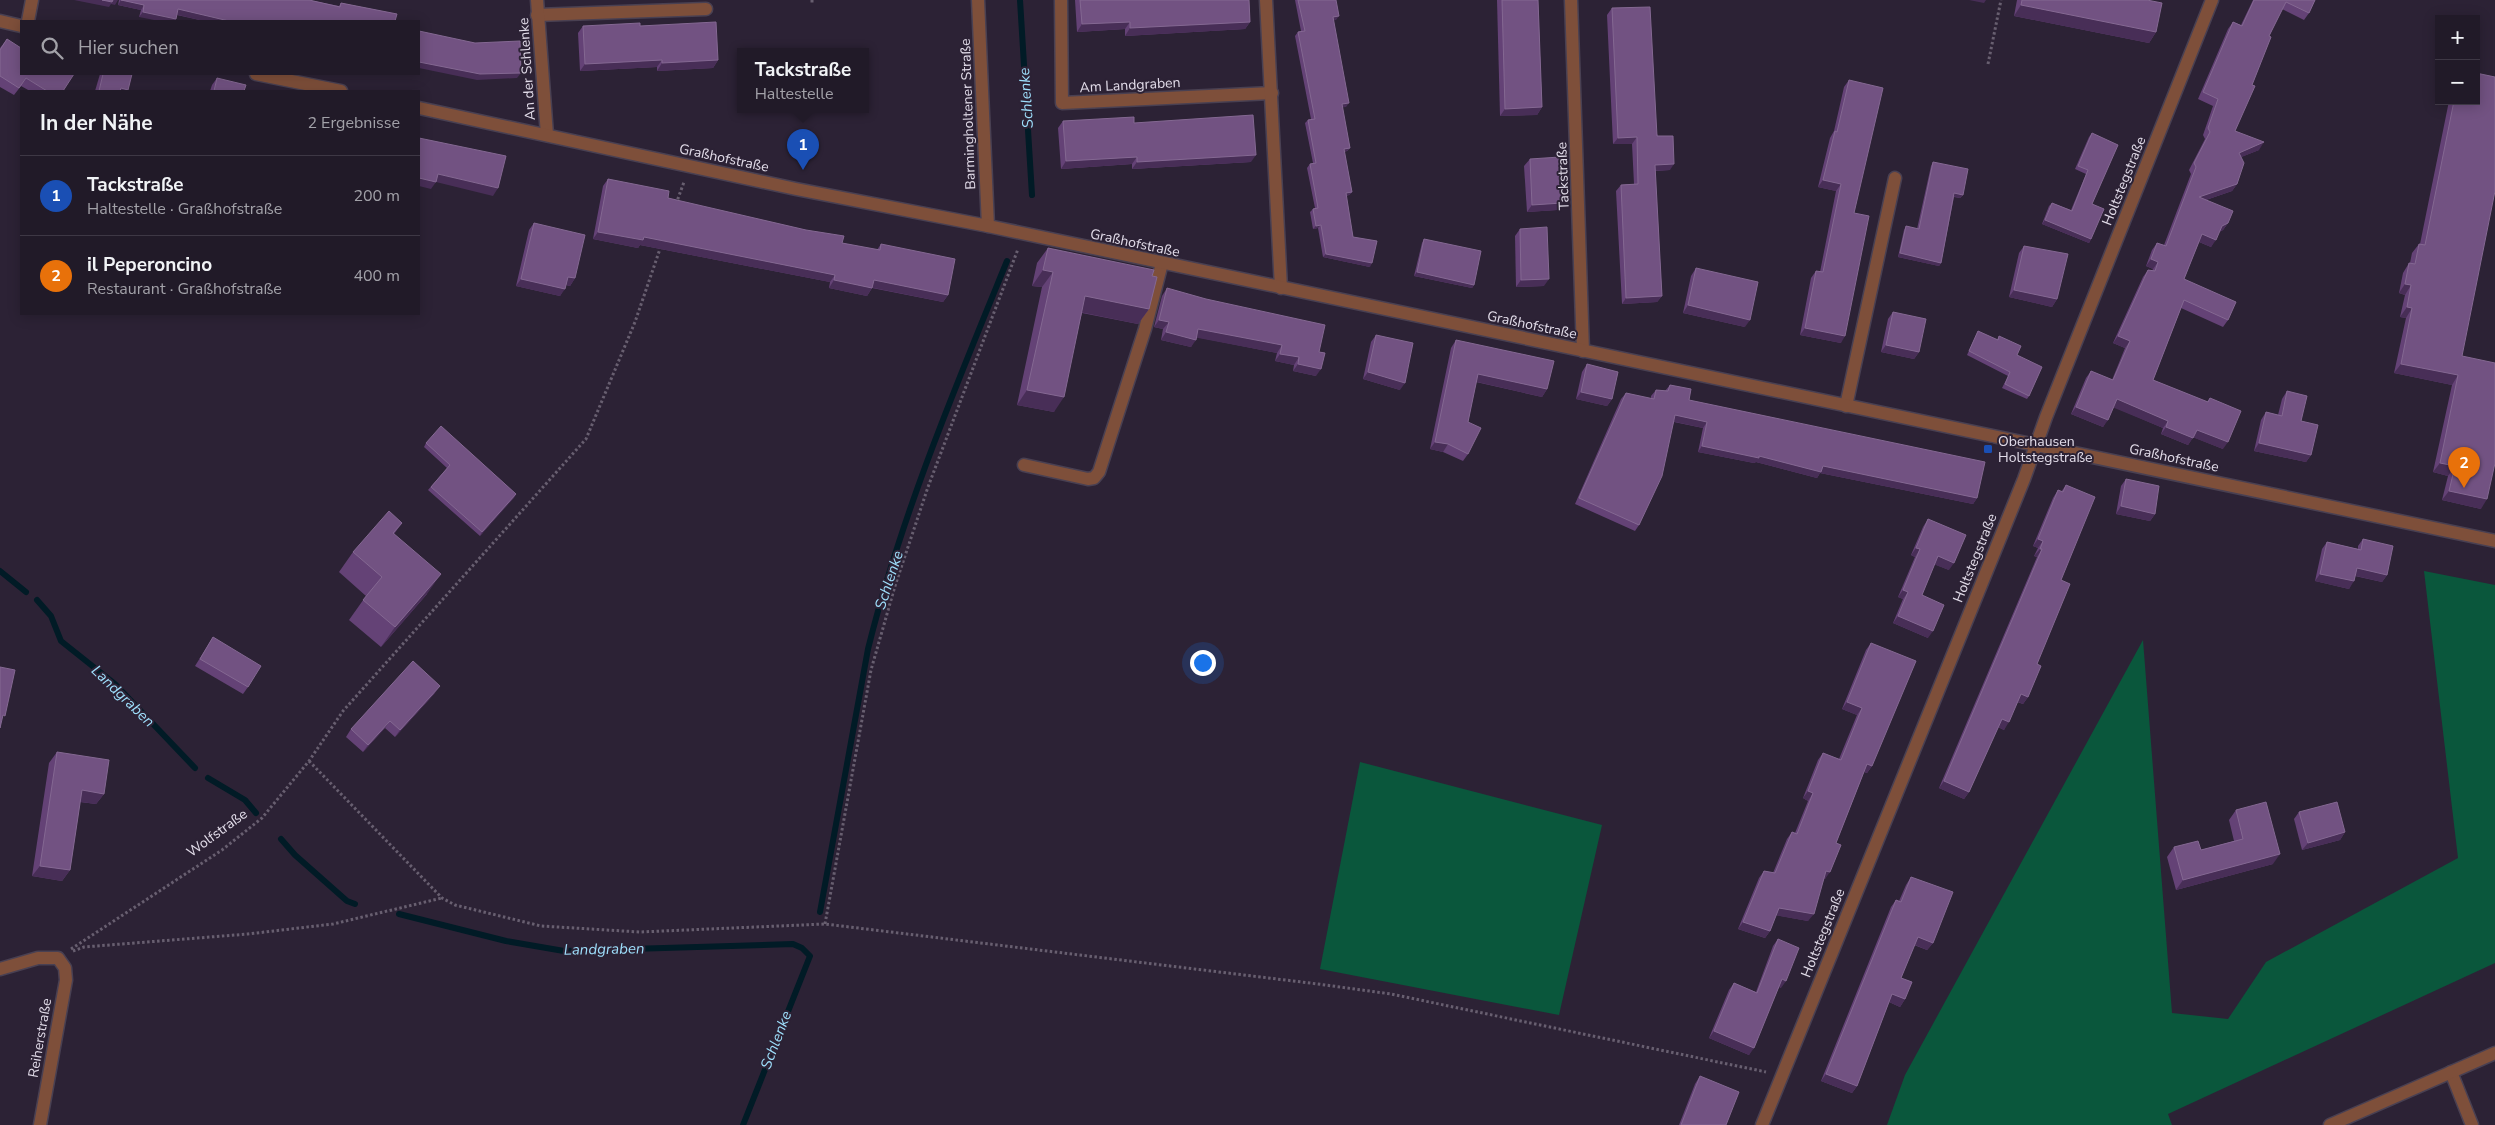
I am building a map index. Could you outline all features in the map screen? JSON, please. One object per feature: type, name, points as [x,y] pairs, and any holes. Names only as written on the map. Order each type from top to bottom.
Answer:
[{"type":"street","points":[[28,20],[32,0]]},
{"type":"street","name":"An der Schlenke","points":[[537,0],[547,135]]},
{"type":"street","name":"Barmingholtener Straße","points":[[978,0],[988,226]]},
{"type":"street","name":"Am Landgraben","points":[[1061,0],[1062,103],[1272,93]]},
{"type":"street","points":[[1266,0],[1281,288]]},
{"type":"street","name":"Tackstraße","points":[[1571,0],[1583,352]]},
{"type":"street","name":"Holtstegstraße","points":[[1762,1125],[2212,0]]},
{"type":"street","points":[[537,15],[706,9]]},
{"type":"street","points":[[0,21],[20,26]]},
{"type":"street","points":[[261,75],[336,90]]},
{"type":"street","name":"Graßhofstraße","points":[[420,108],[689,166],[988,226],[1583,352],[2036,444],[2495,541]]},
{"type":"street","points":[[1846,406],[1895,178]]},
{"type":"street","points":[[1024,465],[1088,479],[1094,478],[1099,472],[1144,329],[1162,263]]},
{"type":"street","points":[[0,969],[38,958],[58,958]]},
{"type":"street","name":"Reiherstraße","points":[[40,1125],[66,980],[65,968],[58,958]]},
{"type":"street","points":[[2330,1125],[2495,1053]]},
{"type":"street","points":[[2451,1072],[2472,1125]]},
{"type":"path","points":[[1988,64],[2001,0]]},
{"type":"path","points":[[673,212],[689,166]]},
{"type":"path","points":[[825,924],[871,670],[894,586],[928,487],[1024,235]]},
{"type":"path","name":"Wolfstraße","points":[[58,958],[222,850],[262,818],[309,761],[343,711],[586,439],[634,323],[664,239]]},
{"type":"path","points":[[309,761],[442,898],[455,905],[541,926],[640,932],[825,924],[1391,994],[1781,1075]]},
{"type":"path","points":[[58,958],[84,947],[248,934],[333,924],[442,898]]},
{"type":"green space","points":[[2424,571],[2495,585],[2495,963],[2168,1114],[2172,1125],[1887,1125],[1905,1075],[2143,640],[2172,1013],[2228,1019],[2266,962],[2458,858]]},
{"type":"green space","points":[[1360,762],[1602,825],[1559,1015],[1320,969]]},
{"type":"building","points":[[121,0],[309,0],[340,7],[341,3],[397,14],[395,20],[225,20],[178,9],[176,19],[143,12],[144,5]]},
{"type":"building","points":[[1080,0],[1249,0],[1250,22],[1130,28],[1130,22],[1082,24]]},
{"type":"building","points":[[1298,0],[1336,0],[1339,16],[1333,17],[1349,103],[1342,104],[1350,148],[1344,149],[1352,192],[1346,193],[1353,237],[1377,241],[1372,263],[1326,254],[1321,225],[1316,226],[1313,209],[1318,208],[1310,164],[1316,163],[1308,120],[1315,119],[1298,32],[1305,31]]},
{"type":"building","points":[[1502,0],[1538,0],[1542,107],[1505,109]]},
{"type":"building","points":[[2022,0],[2147,0],[2162,3],[2156,32],[2021,5]]},
{"type":"building","points":[[2254,0],[2315,0],[2309,13],[2286,2],[2269,36],[2271,37],[2252,85],[2255,86],[2235,131],[2264,142],[2239,153],[2244,163],[2237,184],[2199,197],[2233,211],[2228,223],[2222,226],[2216,240],[2202,234],[2184,279],[2236,302],[2228,320],[2184,300],[2153,380],[2208,402],[2210,398],[2241,411],[2228,442],[2197,430],[2193,438],[2166,427],[2168,421],[2117,399],[2108,420],[2076,407],[2091,371],[2113,380],[2130,341],[2118,336],[2148,270],[2155,271],[2158,262],[2151,259],[2157,243],[2166,246],[2196,167],[2194,163],[2210,132],[2208,128],[2218,99],[2203,92],[2233,22],[2242,26]]},
{"type":"building","points":[[1650,7],[1657,136],[1673,136],[1674,164],[1655,165],[1662,296],[1626,298],[1621,185],[1638,184],[1637,137],[1618,138],[1612,8]]},
{"type":"building","points":[[716,22],[718,60],[662,63],[662,60],[585,64],[583,26],[640,23],[640,26]]},
{"type":"building","points":[[420,31],[475,43],[520,41],[521,73],[480,74],[420,62]]},
{"type":"building","points":[[7,39],[20,47],[20,75],[73,75],[64,90],[45,90],[26,78],[19,88],[0,76],[0,50]]},
{"type":"building","points":[[2480,74],[2495,77],[2495,191],[2462,356],[2495,363],[2495,463],[2487,499],[2449,491],[2455,466],[2440,463],[2458,375],[2401,364],[2412,308],[2407,307],[2411,285],[2405,284],[2409,263],[2415,264],[2419,244],[2425,245],[2453,105],[2480,105]]},
{"type":"building","points":[[103,75],[132,75],[128,90],[121,88],[120,90],[99,90]]},
{"type":"building","points":[[217,78],[246,85],[244,90],[214,90]]},
{"type":"building","points":[[1849,80],[1883,88],[1854,213],[1869,216],[1845,336],[1805,328],[1816,271],[1823,272],[1841,184],[1823,180]]},
{"type":"building","points":[[1253,115],[1256,155],[1137,162],[1137,157],[1066,161],[1063,121],[1134,117],[1134,123]]},
{"type":"building","points":[[2092,133],[2118,145],[2092,204],[2104,209],[2091,239],[2045,220],[2052,203],[2072,211],[2088,170],[2078,166]]},
{"type":"building","points":[[420,138],[506,156],[498,188],[438,174],[436,182],[420,178]]},
{"type":"building","points":[[1560,157],[1562,203],[1532,205],[1530,159]]},
{"type":"building","points":[[1933,162],[1968,169],[1963,195],[1954,193],[1941,263],[1900,253],[1906,226],[1919,229]]},
{"type":"building","points":[[608,179],[669,191],[668,198],[806,230],[844,236],[842,243],[880,250],[881,244],[955,259],[948,295],[874,280],[872,288],[834,280],[835,275],[644,237],[643,240],[598,232]]},
{"type":"building","points":[[534,223],[585,235],[575,278],[568,277],[565,289],[521,279]]},
{"type":"building","points":[[1547,227],[1549,279],[1521,280],[1520,229]]},
{"type":"building","points":[[1424,239],[1481,251],[1474,285],[1417,272]]},
{"type":"building","points":[[2024,246],[2068,254],[2057,299],[2014,290]]},
{"type":"building","points":[[1048,248],[1154,270],[1152,276],[1157,277],[1149,309],[1085,296],[1064,397],[1027,390],[1053,272],[1043,270]]},
{"type":"building","points":[[1696,268],[1758,282],[1750,320],[1688,305]]},
{"type":"building","points":[[1167,288],[1206,299],[1325,325],[1319,352],[1325,353],[1321,369],[1298,364],[1299,357],[1280,354],[1282,345],[1198,329],[1196,340],[1166,332],[1169,322],[1159,320]]},
{"type":"building","points":[[1893,312],[1926,319],[1919,352],[1886,345]]},
{"type":"building","points":[[1978,331],[1998,340],[1999,336],[2021,346],[2017,355],[2042,367],[2029,396],[2005,384],[2010,372],[1969,351]]},
{"type":"building","points":[[1376,335],[1413,343],[1405,383],[1368,372]]},
{"type":"building","points":[[1456,340],[1554,361],[1547,389],[1478,374],[1468,422],[1481,428],[1468,454],[1448,444],[1435,442]]},
{"type":"building","points":[[1587,364],[1618,372],[1612,399],[1581,392]]},
{"type":"building","points":[[1670,385],[1691,389],[1689,400],[1985,462],[1977,498],[1823,466],[1821,472],[1759,456],[1759,458],[1702,446],[1707,422],[1675,415],[1662,476],[1639,525],[1579,498],[1626,393],[1654,399],[1656,390],[1668,391]]},
{"type":"building","points":[[2287,391],[2307,396],[2301,421],[2318,425],[2311,455],[2259,443],[2266,412],[2282,416]]},
{"type":"building","points":[[441,426],[516,494],[482,532],[431,487],[450,465],[426,443]]},
{"type":"building","points":[[2126,479],[2159,486],[2155,514],[2121,506]]},
{"type":"building","points":[[2066,485],[2095,497],[2061,580],[2070,584],[2037,664],[2041,666],[2028,697],[2021,694],[2009,722],[2002,719],[1969,792],[1944,781],[2042,549],[2040,549],[2043,541],[2038,539],[2058,490],[2063,492]]},
{"type":"building","points":[[389,511],[402,523],[393,533],[441,574],[395,627],[363,600],[382,577],[353,552]]},
{"type":"building","points":[[1928,519],[1966,535],[1954,563],[1938,556],[1922,595],[1944,605],[1933,631],[1898,616],[1908,592],[1903,590],[1920,549],[1916,548]]},
{"type":"building","points":[[2363,539],[2393,546],[2387,575],[2357,568],[2354,581],[2320,574],[2327,542],[2361,550]]},
{"type":"building","points":[[213,637],[261,666],[248,687],[200,659]]},
{"type":"building","points":[[1871,643],[1916,661],[1872,766],[1867,764],[1836,843],[1841,845],[1830,872],[1826,871],[1814,914],[1779,908],[1770,931],[1743,922],[1764,871],[1775,873],[1792,832],[1797,834],[1813,793],[1808,791],[1823,753],[1841,760],[1862,708],[1847,702]]},
{"type":"building","points":[[413,661],[440,686],[400,730],[390,721],[368,745],[351,729]]},
{"type":"building","points":[[0,667],[15,670],[5,716],[3,715],[0,728]]},
{"type":"building","points":[[57,752],[109,760],[104,794],[82,790],[70,870],[40,866]]},
{"type":"building","points":[[2266,802],[2280,854],[2183,880],[2174,847],[2198,841],[2201,850],[2243,839],[2236,810]]},
{"type":"building","points":[[2337,802],[2345,832],[2308,843],[2299,812]]},
{"type":"building","points":[[1911,877],[1953,892],[1933,943],[1918,937],[1901,978],[1912,982],[1905,999],[1892,994],[1857,1086],[1826,1074],[1896,900],[1901,902]]},
{"type":"building","points":[[1778,939],[1799,948],[1786,981],[1782,979],[1754,1048],[1714,1031],[1734,983],[1757,993]]},
{"type":"building","points":[[1700,1076],[1739,1092],[1726,1125],[1681,1125]]},
{"type":"waterway","name":"Schlenke","points":[[1020,0],[1032,195]]},
{"type":"waterway","name":"Schlenke","points":[[820,912],[868,649],[881,599],[930,453],[1007,261]]},
{"type":"waterway","name":"Landgraben","points":[[0,571],[26,592]]},
{"type":"waterway","name":"Landgraben","points":[[37,600],[51,616],[61,641],[115,684],[195,768]]},
{"type":"waterway","name":"Landgraben","points":[[208,778],[245,800],[256,813]]},
{"type":"waterway","name":"Landgraben","points":[[281,839],[295,855],[347,901],[355,904]]},
{"type":"waterway","name":"Landgraben","points":[[399,914],[506,941],[564,951],[793,944],[802,948],[810,956],[743,1125]]},
{"type":"place","name":"Tackstraße","points":[[803,170]]},
{"type":"place","name":"Oberhausen Holtstegstraße","points":[[1988,449]]},
{"type":"place","name":"il Peperoncino","points":[[2464,488]]}]
